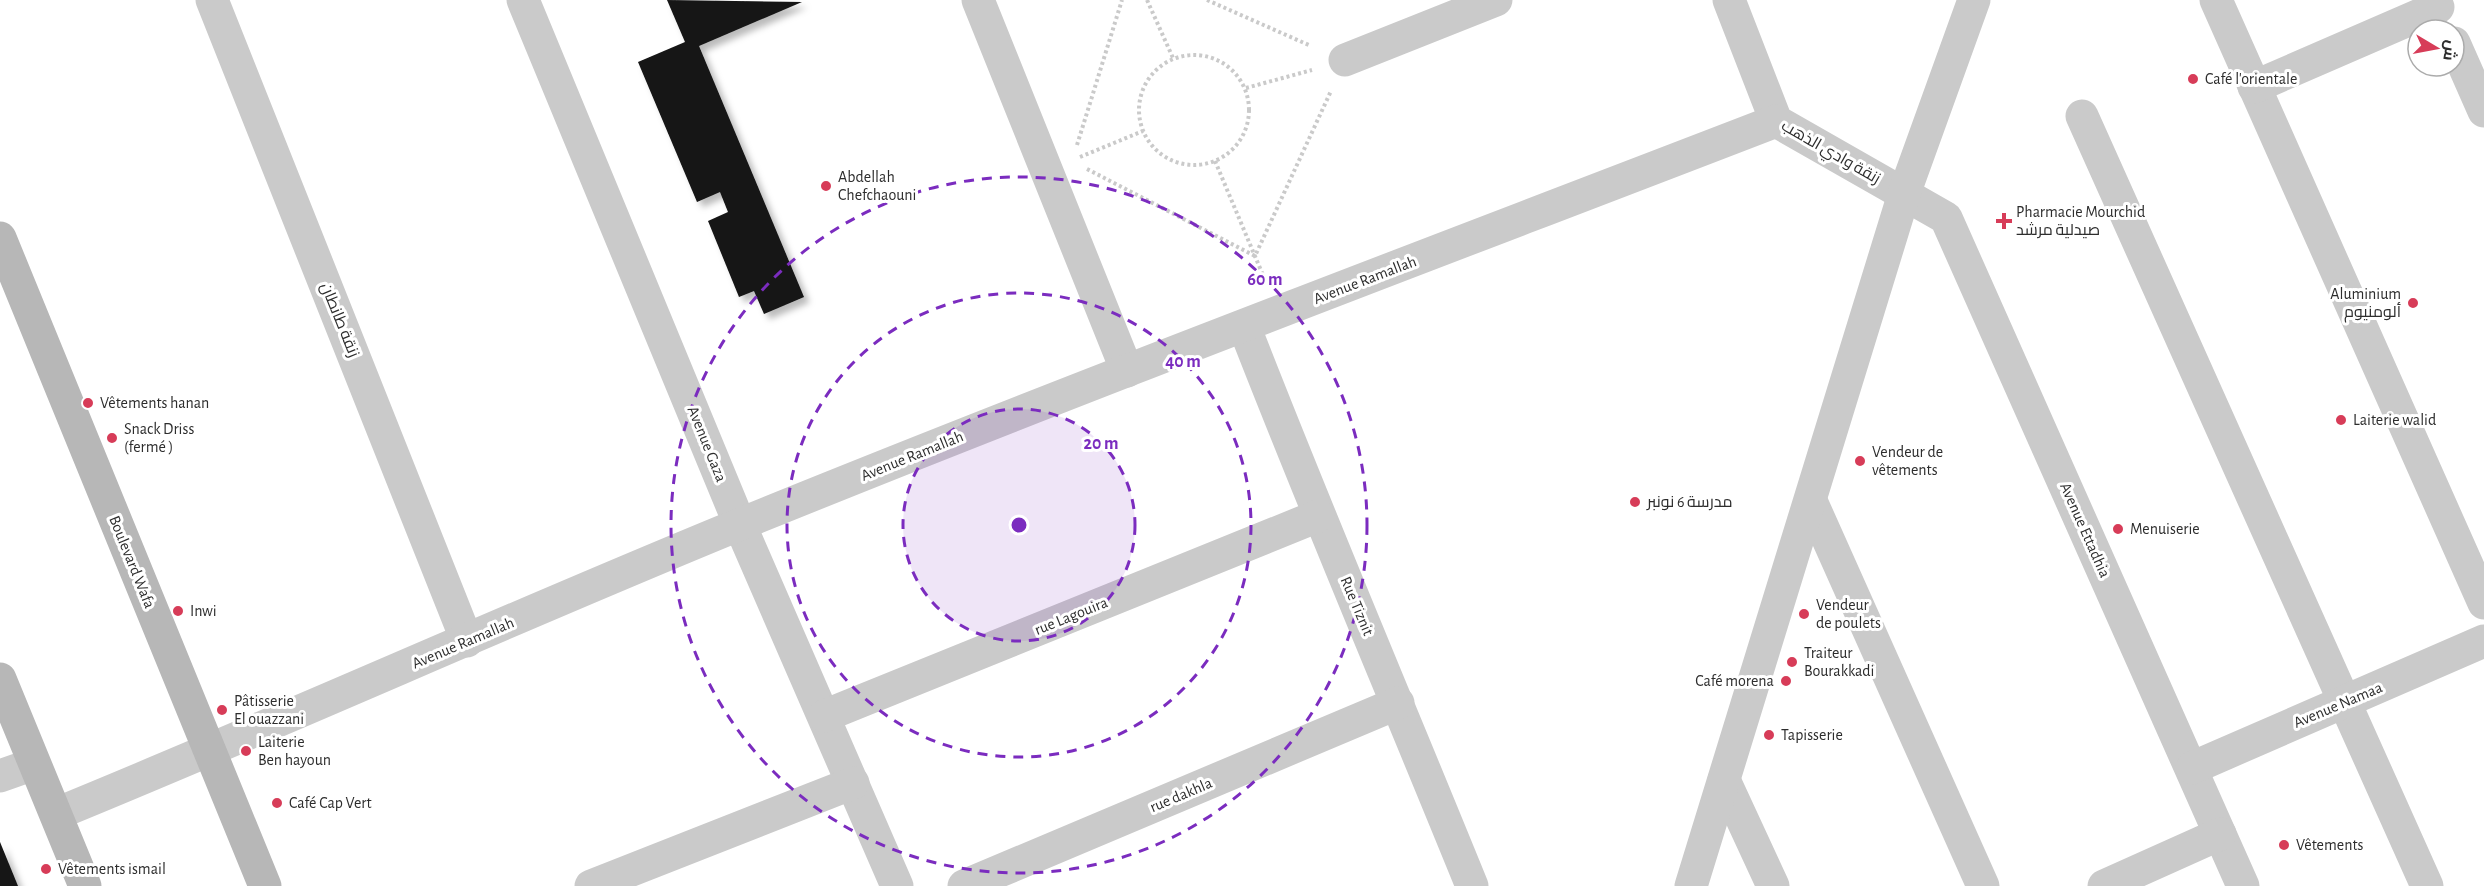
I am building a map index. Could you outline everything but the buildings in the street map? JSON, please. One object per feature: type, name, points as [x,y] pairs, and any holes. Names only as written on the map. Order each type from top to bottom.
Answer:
[{"type":"street","name":"زنقة طانطان","points":[[212,0],[468,640]]},
{"type":"street","name":"Avenue Gaza","points":[[523,0],[740,525],[897,886]]},
{"type":"street","points":[[1345,60],[1496,0]]},
{"type":"street","name":"زنقة وادي الذهب","points":[[1729,0],[1776,121],[1904,194]]},
{"type":"street","points":[[1691,886],[1904,194],[1974,0]]},
{"type":"street","points":[[2216,0],[2484,603]]},
{"type":"street","points":[[987,3],[1060,168],[1126,371]]},
{"type":"street","points":[[2254,87],[2441,12]]},
{"type":"street","points":[[2466,70],[2484,111]]},
{"type":"street","points":[[2082,116],[2343,704],[2427,886]]},
{"type":"street","name":"Avenue Ramallah","points":[[56,814],[209,752],[740,525],[1126,371],[1776,121]]},
{"type":"street","name":"Avenue Ettadhia","points":[[1904,194],[1946,218],[2243,886]]},
{"type":"street","name":"Boulevard Wafa","points":[[0,238],[265,886]]},
{"type":"street","name":"Rue Tiznit","points":[[1244,326],[1318,516],[1398,703],[1472,886]]},
{"type":"street","points":[[1811,501],[1983,886]]},
{"type":"street","name":"rue Lagouira","points":[[824,716],[1318,516]]},
{"type":"street","name":"Avenue Namaa","points":[[2192,768],[2484,641]]},
{"type":"street","points":[[0,679],[85,886]]},
{"type":"street","name":"rue dakhla","points":[[964,886],[1398,703]]},
{"type":"street","points":[[0,776],[34,764]]},
{"type":"street","points":[[1724,780],[1773,886]]},
{"type":"street","points":[[597,885],[853,783]]},
{"type":"street","points":[[2104,886],[2220,834]]},
{"type":"path","points":[[1060,168],[1122,0]]},
{"type":"path","points":[[1147,0],[1173,58]]},
{"type":"path","points":[[1208,0],[1345,60]]},
{"type":"path","points":[[1199,55],[1224,62],[1237,74],[1246,88],[1250,105],[1248,123],[1236,145],[1215,161],[1198,165],[1181,164],[1165,157],[1152,146],[1143,130],[1139,113],[1140,96],[1147,80],[1159,67],[1173,58],[1199,55]]},
{"type":"path","points":[[1256,255],[1345,60]]},
{"type":"path","points":[[1246,88],[1345,60]]},
{"type":"path","points":[[1060,168],[1143,130]]},
{"type":"path","points":[[1215,161],[1256,255],[1278,313]]},
{"type":"path","points":[[1060,168],[1256,255]]},
{"type":"place","name":"Café l'orientale","points":[[2193,79]]},
{"type":"place","name":"Abdellah Chefchaouni","points":[[826,186]]},
{"type":"place","name":"Pharmacie Mourchid صيدلية مرشد","points":[[2004,221]]},
{"type":"place","name":"Aluminium ألومنيوم","points":[[2413,303]]},
{"type":"place","name":"Vêtements hanan","points":[[88,403]]},
{"type":"place","name":"Laiterie walid","points":[[2341,420]]},
{"type":"place","name":"Snack Driss (fermé )","points":[[112,438]]},
{"type":"place","name":"Vendeur de vêtements","points":[[1860,461]]},
{"type":"place","name":"مدرسة 6 نونبر","points":[[1635,502]]},
{"type":"place","name":"Menuiserie","points":[[2118,529]]},
{"type":"place","name":"Inwi","points":[[178,611]]},
{"type":"place","name":"Vendeur de poulets","points":[[1804,614]]},
{"type":"place","name":"Traiteur Bourakkadi","points":[[1792,662]]},
{"type":"place","name":"Café morena","points":[[1786,681]]},
{"type":"place","name":"Pâtisserie El ouazzani","points":[[222,710]]},
{"type":"place","name":"Tapisserie","points":[[1769,735]]},
{"type":"place","name":"Laiterie Ben hayoun","points":[[246,751]]},
{"type":"place","name":"Café Cap Vert","points":[[277,803]]},
{"type":"place","name":"Vêtements","points":[[2284,845]]},
{"type":"place","name":"Vêtements ismail","points":[[46,869]]}]
